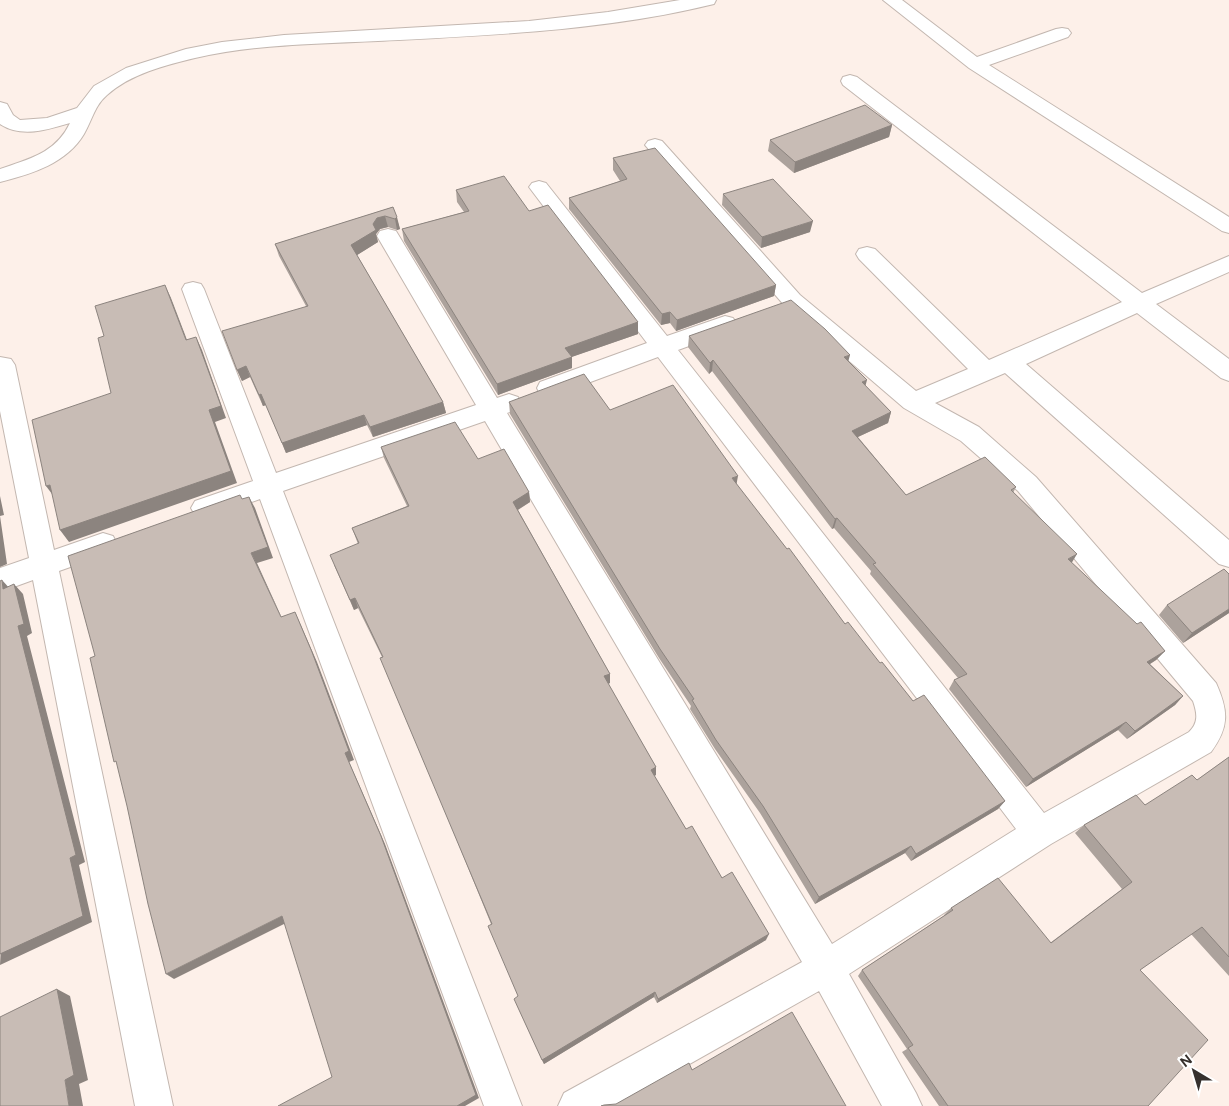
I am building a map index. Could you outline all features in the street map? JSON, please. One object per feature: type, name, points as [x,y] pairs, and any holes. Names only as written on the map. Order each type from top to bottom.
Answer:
[{"type":"street","points":[[0,176],[40,162],[58,152],[71,140],[79,129],[85,112],[95,95],[107,86],[155,64],[189,53],[294,40],[546,25],[708,0]]},
{"type":"street","points":[[891,0],[975,64],[1229,226]]},
{"type":"street","points":[[975,64],[1062,33]]},
{"type":"street","points":[[850,81],[1229,372]]},
{"type":"street","points":[[0,108],[2,115],[8,122],[20,126],[50,124],[85,112]]},
{"type":"street","points":[[577,1106],[826,968],[1039,833],[1200,742],[1211,730],[1212,712],[1206,693],[1027,484],[970,434],[913,402],[792,300],[655,145]]},
{"type":"street","points":[[540,187],[1039,833]]},
{"type":"street","points":[[388,236],[826,968],[903,1106]]},
{"type":"street","points":[[867,254],[996,367],[1229,556]]},
{"type":"street","points":[[913,402],[1229,263]]},
{"type":"street","points":[[193,289],[503,1106]]},
{"type":"street","points":[[184,515],[492,409],[792,300]]},
{"type":"street","points":[[2,365],[154,1106]]},
{"type":"street","points":[[0,580],[128,535]]},
{"type":"building","points":[[865,105],[892,125],[795,162],[770,140]]},
{"type":"building","points":[[655,148],[776,285],[677,320],[670,312],[662,314],[569,198],[627,179],[613,158]]},
{"type":"building","points":[[504,176],[529,211],[548,205],[638,322],[565,348],[572,357],[497,384],[402,229],[469,211],[456,190]]},
{"type":"building","points":[[773,179],[813,221],[762,237],[723,194]]},
{"type":"building","points":[[393,207],[397,217],[395,219],[385,216],[377,218],[373,224],[376,230],[351,245],[443,402],[370,427],[364,415],[282,443],[261,394],[259,395],[246,366],[237,370],[222,331],[308,306],[275,244]]},
{"type":"building","points":[[165,285],[186,340],[196,337],[221,406],[209,410],[231,471],[60,530],[50,485],[46,486],[32,420],[111,393],[98,338],[104,336],[95,306]]},
{"type":"building","points":[[791,300],[825,329],[850,355],[844,357],[867,380],[862,382],[891,412],[852,431],[906,495],[985,457],[1016,487],[1011,490],[1077,554],[1068,559],[1137,624],[1141,622],[1165,651],[1147,662],[1183,696],[1135,731],[1126,722],[1033,779],[954,680],[967,674],[873,564],[876,563],[837,518],[835,519],[713,360],[710,363],[689,336]]},
{"type":"building","points":[[584,374],[610,410],[673,385],[738,476],[732,478],[787,549],[789,548],[845,624],[848,622],[913,701],[924,695],[1005,801],[916,854],[911,846],[819,897],[763,806],[716,740],[692,700],[694,699],[660,649],[509,402]]},
{"type":"building","points":[[455,422],[478,459],[504,449],[529,492],[513,502],[610,674],[604,676],[656,767],[651,770],[686,829],[692,826],[722,878],[732,872],[769,934],[658,999],[655,992],[542,1060],[514,999],[518,996],[488,926],[492,924],[380,658],[383,657],[355,598],[350,600],[330,555],[359,543],[352,528],[409,506],[381,447]]},
{"type":"building","points":[[240,495],[242,499],[249,497],[268,547],[251,553],[281,617],[295,612],[312,652],[349,751],[345,753],[381,836],[476,1095],[457,1106],[278,1106],[332,1077],[282,916],[166,974],[90,658],[95,656],[68,556]]},
{"type":"building","points":[[1224,569],[1229,574],[1229,609],[1192,633],[1167,605]]},
{"type":"building","points":[[2,580],[3,589],[14,584],[24,624],[18,626],[76,855],[70,858],[83,916],[0,954],[0,581]]},
{"type":"building","points":[[1229,757],[1229,957],[1202,927],[1140,970],[1208,1040],[1148,1106],[948,1106],[908,1048],[913,1045],[862,970],[998,878],[1051,943],[1132,882],[1084,825],[1136,795],[1145,805],[1192,775],[1197,780]]},
{"type":"building","points":[[57,989],[74,1075],[65,1080],[69,1106],[0,1106],[0,1017]]},
{"type":"building","points":[[792,1012],[846,1106],[601,1106],[616,1104],[689,1063],[692,1070]]}]
